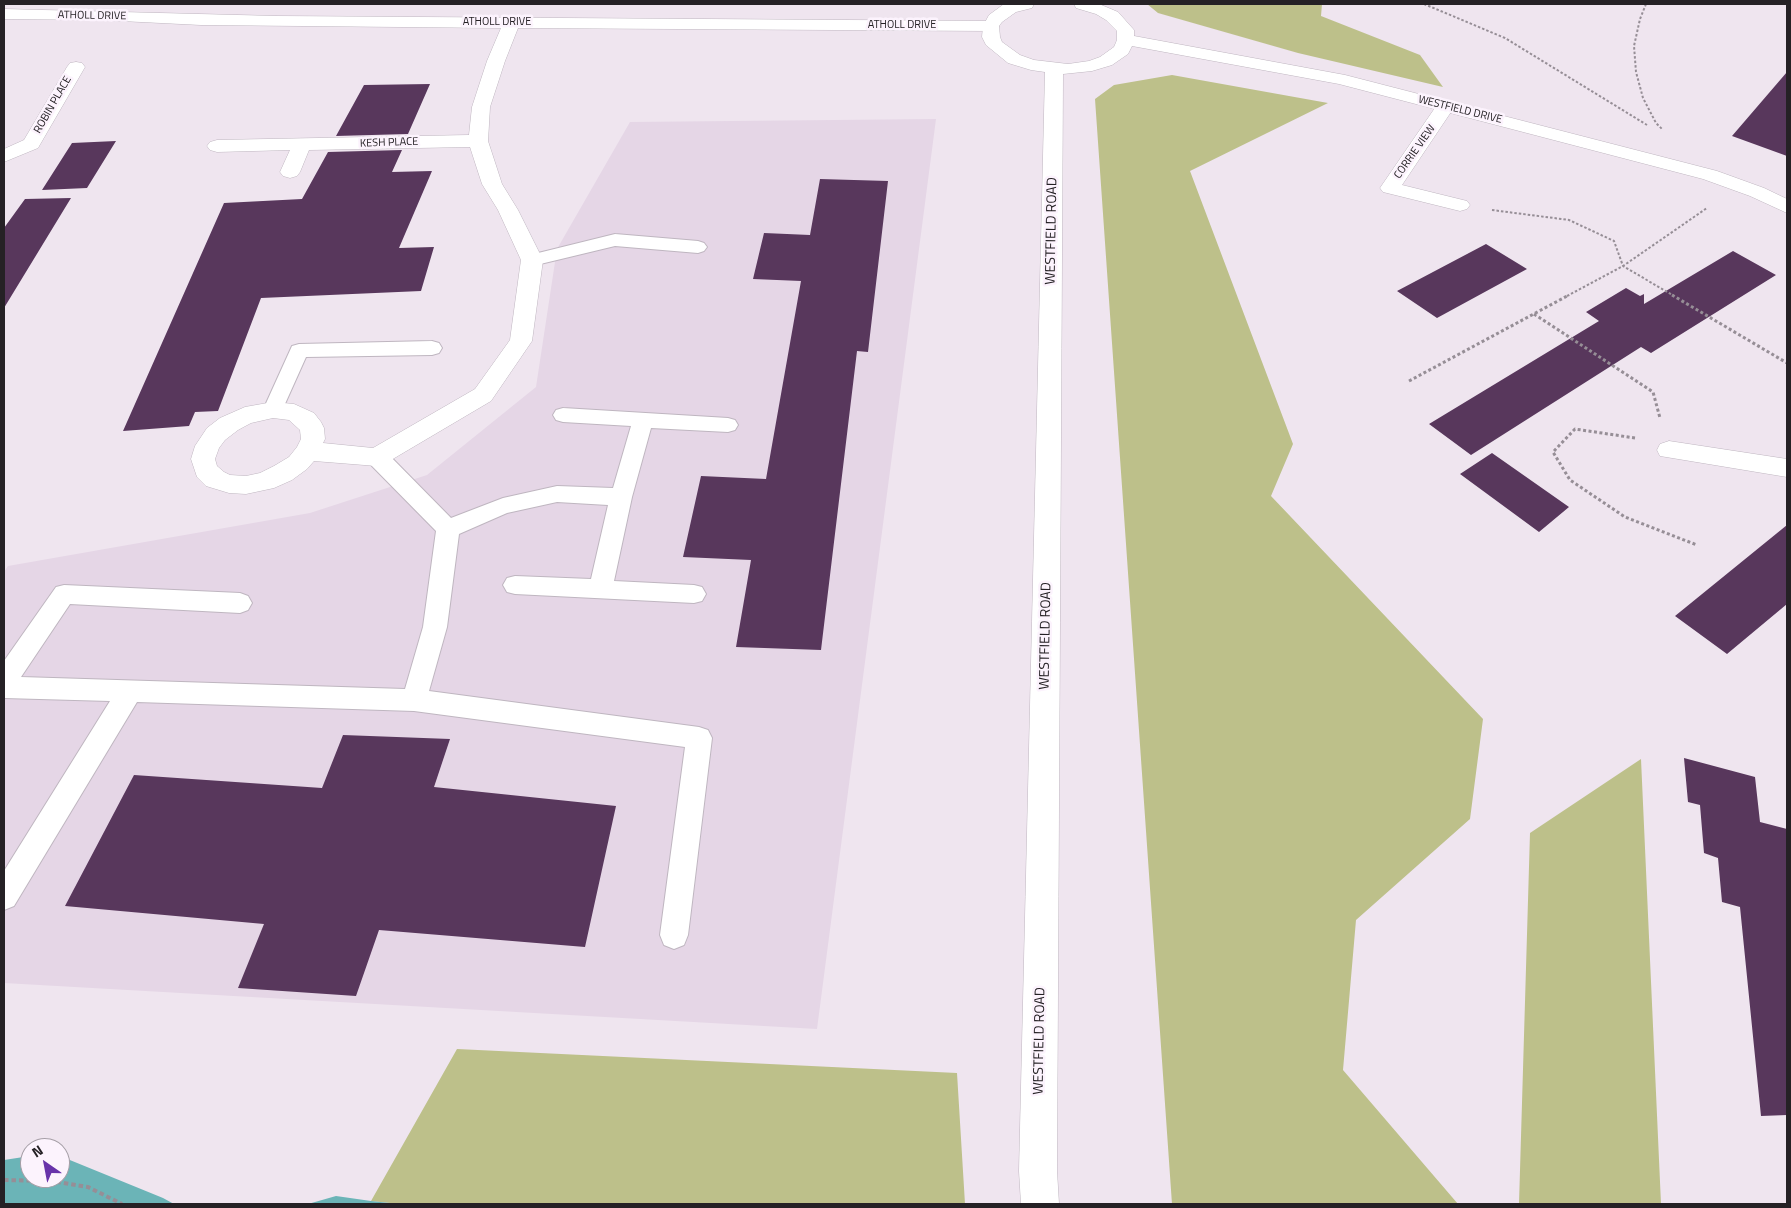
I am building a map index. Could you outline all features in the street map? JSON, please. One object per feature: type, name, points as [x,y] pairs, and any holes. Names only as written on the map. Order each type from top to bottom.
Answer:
[{"type":"street","points":[[277,21],[286,4]]},
{"type":"street","points":[[615,23],[619,4]]},
{"type":"street","points":[[1026,4],[1010,8],[995,19],[991,26],[991,38],[995,45],[1014,59],[1031,65],[1054,68],[1092,66],[1106,61],[1122,50],[1126,40],[1125,30],[1112,16],[1102,10],[1082,4]]},
{"type":"street","name":"ATHOLL DRIVE","points":[[4,14],[277,21],[991,26]]},
{"type":"street","points":[[308,451],[377,457],[483,395],[522,341],[532,260],[508,210],[492,184],[478,141],[480,107],[512,22]]},
{"type":"street","name":"WESTFIELD DRIVE","points":[[1126,40],[1338,79],[1446,106],[1710,175],[1757,192],[1787,207]]},
{"type":"street","name":"ROBIN PLACE","points":[[4,156],[31,144],[76,67]]},
{"type":"street","name":"WESTFIELD ROAD","points":[[1040,1204],[1038,1171],[1054,68]]},
{"type":"street","name":"CORRIE VIEW","points":[[1446,106],[1390,188],[1460,205]]},
{"type":"street","name":"KESH PLACE","points":[[217,146],[301,146],[478,141]]},
{"type":"street","points":[[290,172],[301,146]]},
{"type":"street","points":[[273,410],[294,412],[305,418],[312,428],[312,438],[308,451],[298,463],[283,473],[256,483],[229,484],[215,479],[206,470],[203,459],[207,446],[216,434],[229,424],[245,416],[273,410]]},
{"type":"street","points":[[1668,447],[1787,468]]},
{"type":"lane","points":[[532,260],[615,240],[698,247]]},
{"type":"lane","points":[[273,410],[299,352],[432,348]]},
{"type":"lane","points":[[564,415],[728,425]]},
{"type":"lane","points":[[600,590],[621,497],[643,420]]},
{"type":"lane","points":[[377,457],[448,529]]},
{"type":"lane","points":[[448,529],[503,506],[557,494],[621,497]]},
{"type":"lane","points":[[414,700],[435,627],[448,529]]},
{"type":"lane","points":[[515,585],[694,594]]},
{"type":"lane","points":[[4,681],[64,594],[240,603]]},
{"type":"lane","points":[[4,687],[414,700],[698,738],[674,935]]},
{"type":"lane","points":[[4,896],[130,691]]},
{"type":"path","points":[[1424,4],[1505,38],[1649,126]]},
{"type":"path","points":[[1646,4],[1640,19],[1634,46],[1636,72],[1643,98],[1656,123],[1667,136],[1657,131]]},
{"type":"path","points":[[1409,380],[1623,266],[1725,196],[1702,187],[1710,175]]},
{"type":"path","points":[[1460,205],[1569,220],[1614,240],[1623,266],[1787,363]]},
{"type":"path","points":[[1534,314],[1653,392],[1668,447],[1575,429],[1552,452],[1570,480],[1625,517],[1697,546]]},
{"type":"path","points":[[4,1180],[52,1181],[88,1187],[122,1204]]},
{"type":"shaded area","points":[[936,119],[817,1029],[4,983],[4,572],[8,566],[310,513],[427,475],[536,387],[557,249],[630,122]]},
{"type":"green space","points":[[1147,4],[1322,4],[1321,16],[1420,55],[1443,87],[1298,53],[1158,13]]},
{"type":"green space","points":[[1172,75],[1328,103],[1190,171],[1293,444],[1271,496],[1483,719],[1470,819],[1356,920],[1343,1070],[1458,1204],[1172,1204],[1095,99],[1114,85]]},
{"type":"green space","points":[[1641,759],[1661,1204],[1519,1204],[1530,833]]},
{"type":"green space","points":[[457,1049],[957,1073],[965,1204],[399,1204],[371,1201]]},
{"type":"water","points":[[20,1158],[20,1188],[70,1188],[70,1160],[174,1204],[4,1204],[4,1160]]},
{"type":"water","points":[[336,1196],[371,1201],[399,1204],[308,1204]]},
{"type":"building","points":[[1787,72],[1787,156],[1732,136]]},
{"type":"building","points":[[430,84],[408,134],[336,136],[364,85]]},
{"type":"building","points":[[116,141],[87,188],[42,190],[72,143]]},
{"type":"building","points":[[402,150],[392,172],[432,171],[399,248],[434,247],[421,291],[261,298],[218,411],[195,412],[189,426],[123,431],[224,203],[302,199],[328,152]]},
{"type":"building","points":[[820,179],[888,181],[868,352],[857,351],[821,650],[736,647],[751,560],[683,557],[701,476],[766,479],[801,281],[753,279],[764,233],[810,235]]},
{"type":"building","points":[[71,198],[4,308],[4,228],[25,199]]},
{"type":"building","points":[[1486,244],[1527,269],[1437,318],[1397,291]]},
{"type":"building","points":[[1733,251],[1776,275],[1651,353],[1641,347],[1471,455],[1429,424],[1599,321],[1586,312],[1626,288],[1640,296],[1644,294],[1644,304]]},
{"type":"building","points":[[1492,453],[1569,507],[1539,532],[1460,474]]},
{"type":"building","points":[[1787,525],[1787,604],[1727,654],[1675,616]]},
{"type":"building","points":[[343,735],[450,739],[434,787],[616,806],[585,947],[379,930],[356,996],[238,988],[264,924],[65,906],[134,775],[322,788]]},
{"type":"building","points":[[1684,758],[1755,777],[1760,822],[1787,829],[1787,1115],[1761,1116],[1740,907],[1722,902],[1718,858],[1704,853],[1700,805],[1688,802]]}]
